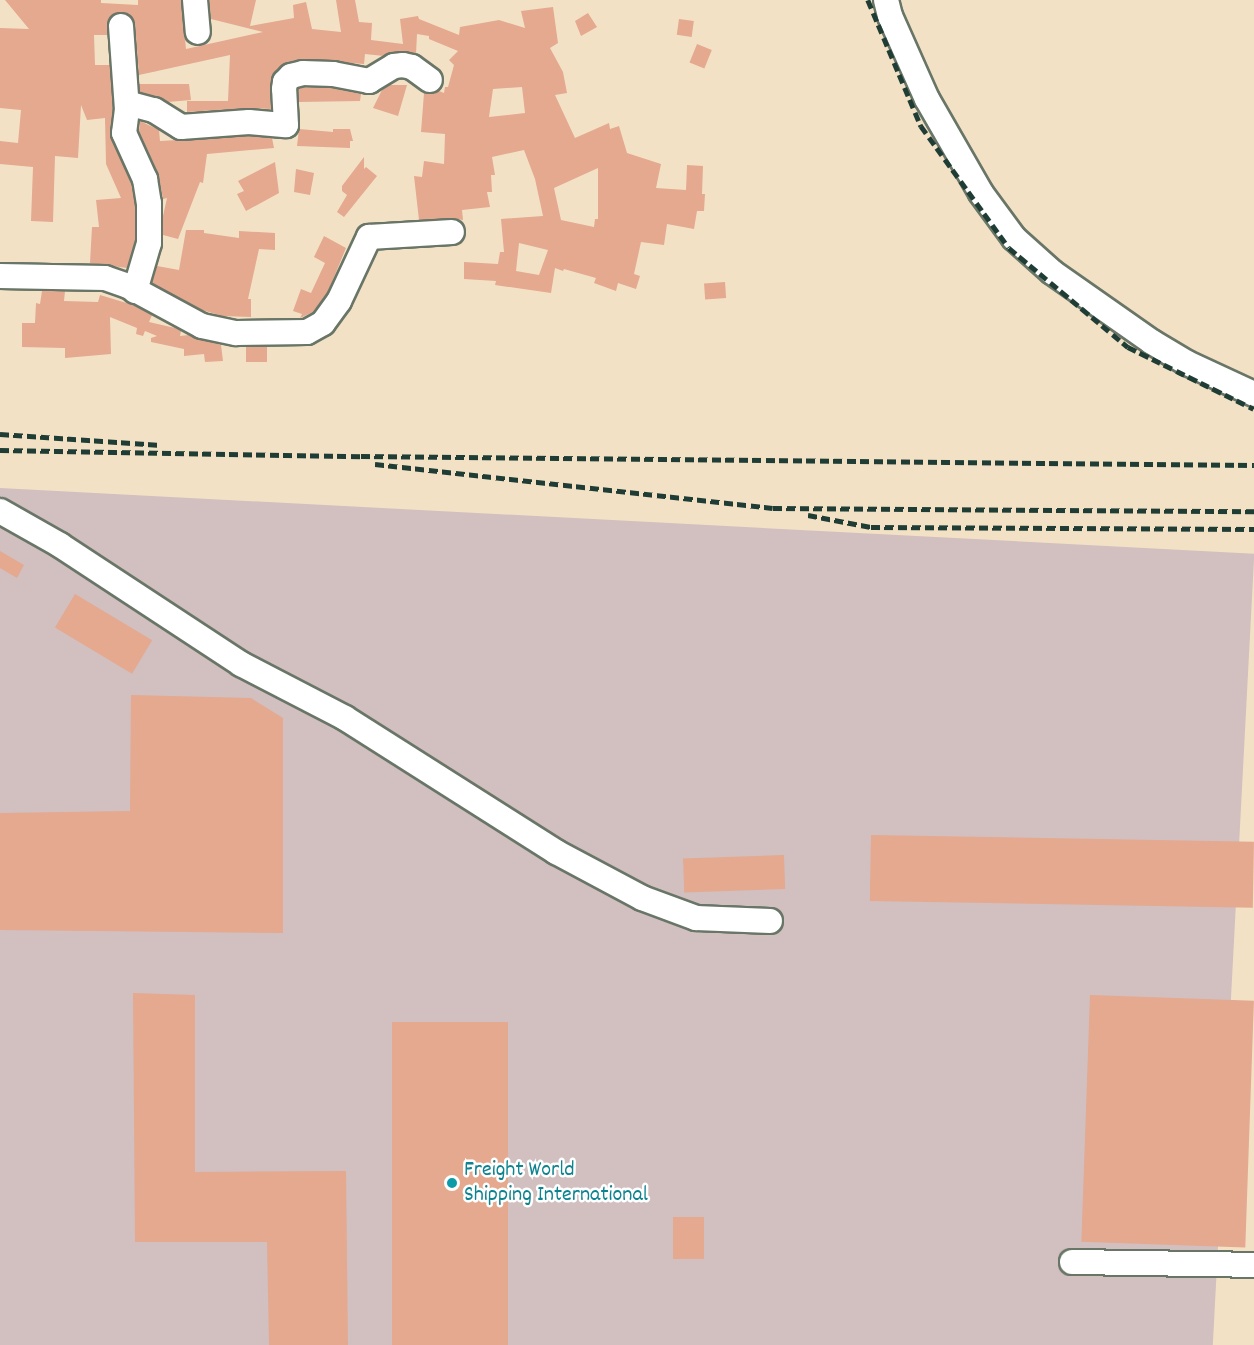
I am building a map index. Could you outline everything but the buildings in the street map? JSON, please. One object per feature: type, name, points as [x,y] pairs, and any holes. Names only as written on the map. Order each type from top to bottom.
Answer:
[{"type":"street","points":[[195,0],[198,32]]},
{"type":"street","points":[[886,0],[890,16],[927,99],[981,192],[1014,238],[1052,272],[1152,342],[1187,363],[1254,394]]},
{"type":"street","points":[[121,26],[127,103],[124,133],[145,179],[149,203],[149,243],[135,291]]},
{"type":"street","points":[[127,103],[154,110],[181,127],[249,122],[286,125],[284,89],[285,82],[291,76],[303,73],[333,74],[369,81],[394,66],[403,65],[430,80]]},
{"type":"street","points":[[0,276],[105,278],[202,326],[237,333],[307,332],[323,323],[339,301],[369,237],[452,232]]},
{"type":"street","points":[[0,511],[60,545],[242,664],[345,718],[556,852],[642,898],[696,918],[770,921]]},
{"type":"street","points":[[1072,1262],[1254,1265]]},
{"type":"shaded area","points":[[0,488],[1254,554],[1213,1345],[0,1345]]},
{"type":"railway","points":[[868,0],[921,126],[1009,248],[1128,347],[1254,409]]},
{"type":"railway","points":[[0,434],[161,445]]},
{"type":"railway","points":[[0,450],[1254,465]]},
{"type":"railway","points":[[375,464],[773,508],[1254,511]]},
{"type":"railway","points":[[808,515],[871,527],[1254,529]]},
{"type":"place","name":"Freight World Shipping International","points":[[452,1183]]}]
